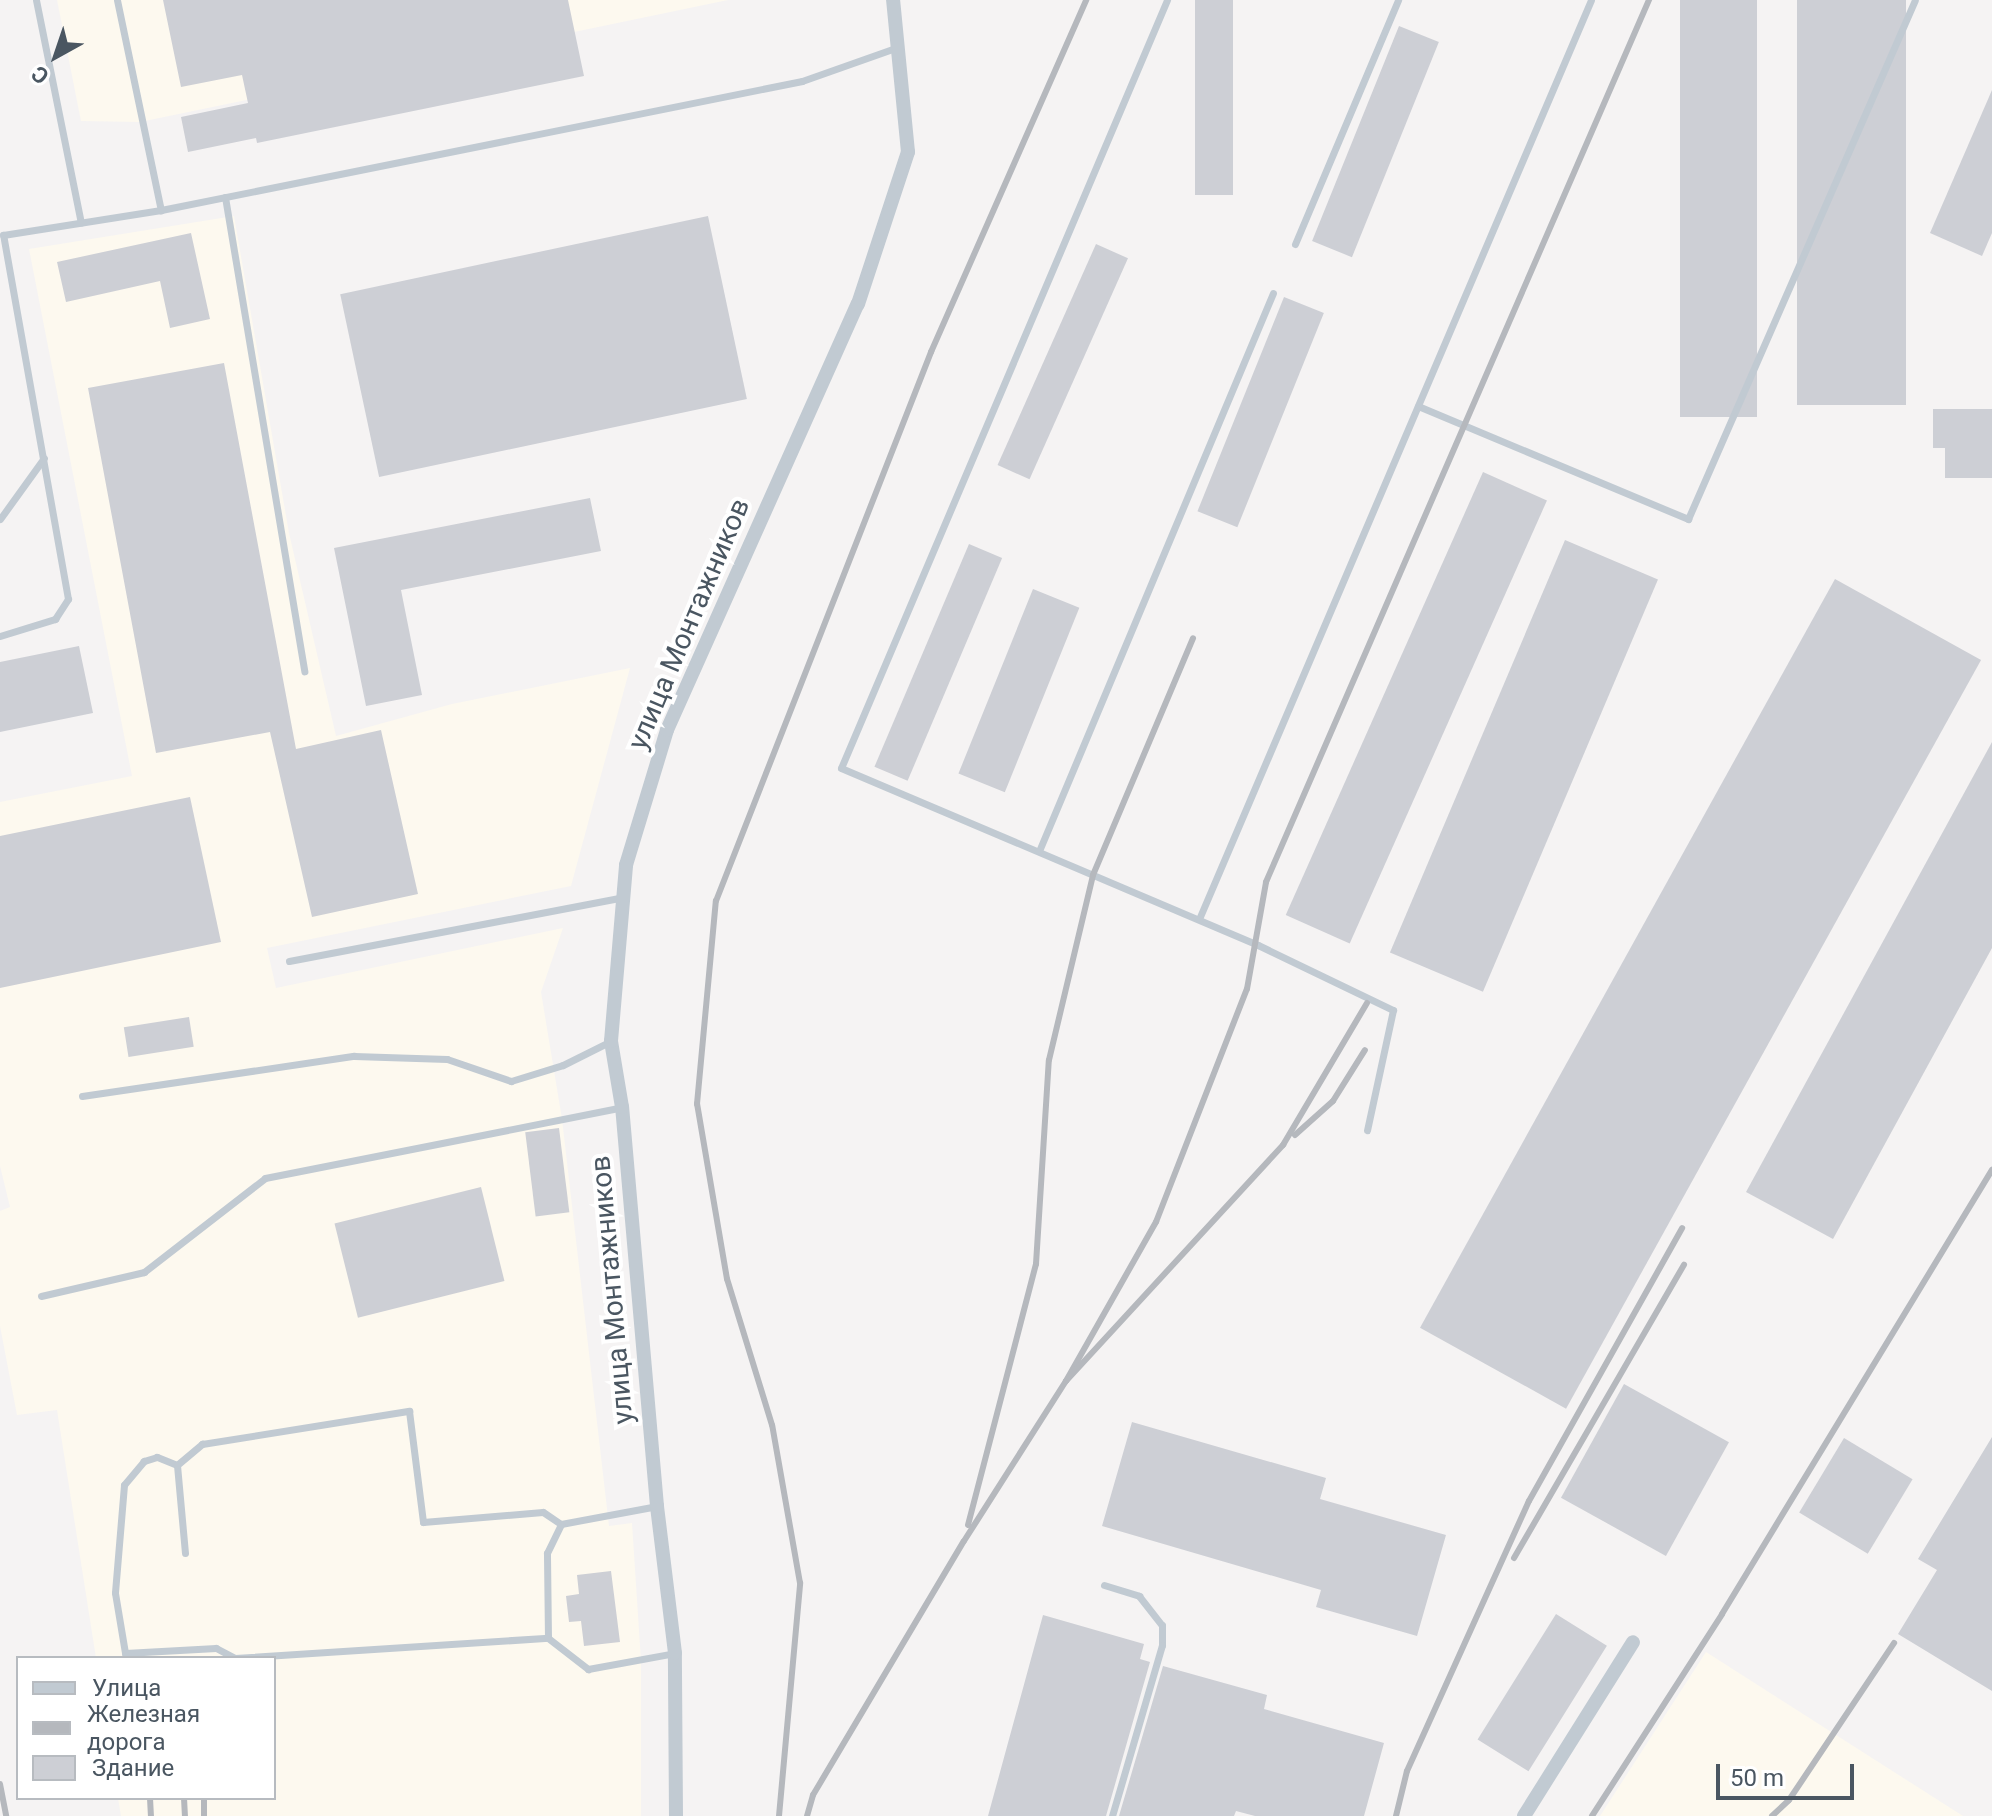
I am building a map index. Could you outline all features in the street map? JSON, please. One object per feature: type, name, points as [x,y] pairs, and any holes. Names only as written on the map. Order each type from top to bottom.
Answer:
[{"type":"street","name":"улица Монтажников","points":[[676,1816],[675,1653],[657,1506],[622,1107],[611,1041],[626,865],[667,730],[858,304],[908,152],[895,48],[893,0]]},
{"type":"street","points":[[1524,1816],[1633,1642]]},
{"type":"lane","points":[[36,0],[81,223]]},
{"type":"lane","points":[[117,0],[161,210]]},
{"type":"lane","points":[[1167,0],[841,768],[1352,986],[1393,1010],[1367,1130]]},
{"type":"lane","points":[[1295,244],[1398,0]]},
{"type":"lane","points":[[1199,919],[1591,0]]},
{"type":"lane","points":[[1418,406],[1688,519],[1915,0]]},
{"type":"lane","points":[[0,636],[55,619],[68,599],[3,235],[161,210],[802,81],[895,48]]},
{"type":"lane","points":[[225,197],[304,671]]},
{"type":"lane","points":[[1039,851],[1273,293]]},
{"type":"lane","points":[[0,519],[44,458]]},
{"type":"lane","points":[[289,961],[625,896]]},
{"type":"lane","points":[[82,1096],[354,1056],[447,1059],[511,1081],[563,1065],[611,1041]]},
{"type":"lane","points":[[41,1296],[144,1272],[265,1178],[622,1107]]},
{"type":"lane","points":[[177,1465],[202,1444],[409,1411],[423,1522],[543,1512],[561,1524],[657,1506]]},
{"type":"lane","points":[[177,1465],[157,1457],[144,1461],[124,1485],[115,1593],[125,1653],[216,1648],[231,1656]]},
{"type":"lane","points":[[177,1465],[185,1553]]},
{"type":"lane","points":[[548,1638],[547,1553],[561,1524]]},
{"type":"lane","points":[[1104,1585],[1139,1596],[1162,1625],[1162,1645],[1112,1816]]},
{"type":"lane","points":[[266,1656],[548,1638],[588,1669],[675,1653]]},
{"type":"shaded area","points":[[57,0],[728,0],[140,122],[81,121]]},
{"type":"shaded area","points":[[234,216],[289,533],[336,736],[452,704],[630,668],[571,886],[267,948],[276,988],[563,928],[541,992],[562,1119],[609,1526],[632,1523],[641,1661],[641,1816],[121,1816],[118,1800],[276,1800],[276,1656],[96,1656],[57,1410],[17,1415],[0,1326],[0,1211],[10,1207],[0,1166],[0,802],[132,776],[29,249]]},
{"type":"shaded area","points":[[1706,1652],[1963,1816],[1600,1816]]},
{"type":"building","points":[[163,0],[568,0],[584,76],[257,143],[256,138],[188,152],[181,117],[248,103],[242,75],[181,87]]},
{"type":"building","points":[[1195,0],[1233,0],[1233,195],[1195,195]]},
{"type":"building","points":[[1680,0],[1757,0],[1757,417],[1680,417]]},
{"type":"building","points":[[1797,0],[1906,0],[1906,405],[1797,405]]},
{"type":"building","points":[[1399,26],[1439,42],[1352,257],[1312,241]]},
{"type":"building","points":[[1992,90],[1992,233],[1982,256],[1930,233]]},
{"type":"building","points":[[708,216],[747,399],[379,477],[340,294]]},
{"type":"building","points":[[191,233],[210,319],[170,328],[160,281],[66,302],[57,262]]},
{"type":"building","points":[[1096,244],[1128,258],[1030,479],[998,465]]},
{"type":"building","points":[[1284,297],[1324,313],[1237,527],[1197,511]]},
{"type":"building","points":[[224,363],[296,749],[381,730],[418,894],[312,917],[270,732],[156,753],[88,388]]},
{"type":"building","points":[[1933,409],[1992,409],[1992,478],[1945,478],[1945,448],[1933,448]]},
{"type":"building","points":[[1483,472],[1547,500],[1350,944],[1286,915]]},
{"type":"building","points":[[590,498],[601,551],[401,590],[422,695],[366,706],[334,548]]},
{"type":"building","points":[[1565,540],[1658,579],[1483,992],[1390,952]]},
{"type":"building","points":[[969,544],[1002,558],[908,781],[874,767]]},
{"type":"building","points":[[1835,579],[1981,660],[1566,1409],[1420,1328]]},
{"type":"building","points":[[1033,589],[1079,608],[1005,792],[958,774]]},
{"type":"building","points":[[79,646],[93,713],[0,732],[0,662]]},
{"type":"building","points":[[1992,742],[1992,948],[1833,1239],[1746,1192]]},
{"type":"building","points":[[190,797],[221,942],[0,988],[0,836]]},
{"type":"building","points":[[189,1017],[194,1047],[129,1057],[124,1027]]},
{"type":"building","points":[[559,1128],[569,1212],[536,1217],[525,1132]]},
{"type":"building","points":[[481,1187],[504,1281],[358,1318],[334,1224]]},
{"type":"building","points":[[1624,1384],[1729,1442],[1666,1556],[1561,1498]]},
{"type":"building","points":[[1132,1422],[1326,1478],[1320,1499],[1446,1535],[1417,1636],[1316,1607],[1321,1590],[1102,1526]]},
{"type":"building","points":[[1992,1437],[1992,1691],[1898,1634],[1937,1570],[1918,1559]]},
{"type":"building","points":[[1844,1438],[1913,1479],[1868,1554],[1799,1513]]},
{"type":"building","points":[[611,1571],[620,1642],[584,1646],[581,1621],[569,1622],[566,1596],[579,1594],[577,1575]]},
{"type":"building","points":[[1556,1614],[1607,1646],[1528,1771],[1478,1740]]},
{"type":"building","points":[[1043,1615],[1144,1644],[1140,1659],[1150,1662],[1106,1816],[988,1816]]},
{"type":"building","points":[[1163,1666],[1267,1695],[1264,1709],[1384,1743],[1364,1816],[1255,1816],[1236,1811],[1234,1816],[1119,1816]]},
{"type":"railway","points":[[779,1816],[800,1583],[772,1425],[727,1279],[697,1104],[716,901],[931,352],[1086,0]]},
{"type":"railway","points":[[1066,1381],[1156,1222],[1247,989],[1266,882],[1649,0]]},
{"type":"railway","points":[[968,1525],[1036,1264],[1049,1060],[1093,875],[1193,638]]},
{"type":"railway","points":[[807,1816],[813,1795],[964,1541],[1066,1381],[1283,1145],[1367,1003]]},
{"type":"railway","points":[[1295,1135],[1333,1101],[1365,1050]]},
{"type":"railway","points":[[1592,1816],[1722,1614],[1992,1170]]},
{"type":"railway","points":[[1396,1816],[1407,1771],[1529,1501],[1682,1228]]},
{"type":"railway","points":[[1514,1558],[1684,1265]]},
{"type":"railway","points":[[1772,1816],[1789,1800],[1894,1643]]},
{"type":"railway","points":[[0,1784],[6,1816]]},
{"type":"railway","points":[[150,1800],[151,1816]]},
{"type":"railway","points":[[184,1800],[185,1816]]},
{"type":"railway","points":[[204,1800],[204,1816]]}]
